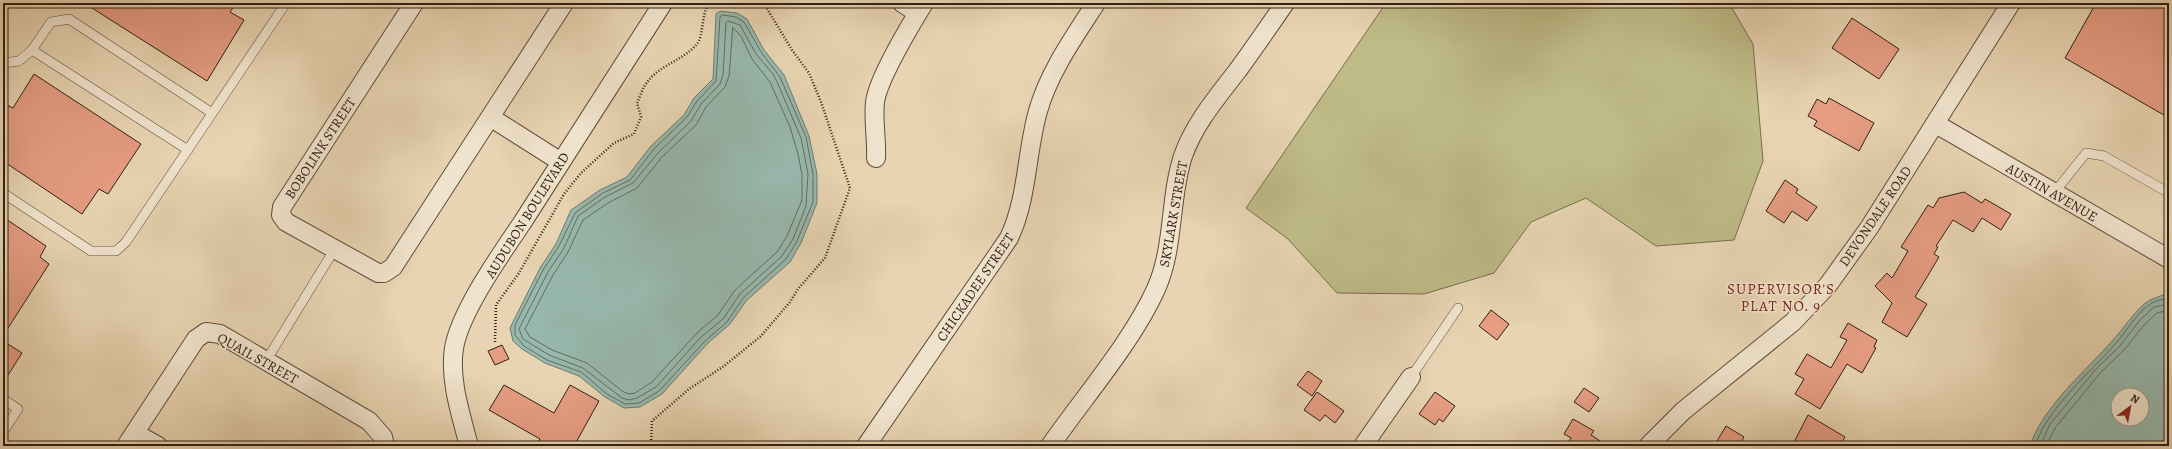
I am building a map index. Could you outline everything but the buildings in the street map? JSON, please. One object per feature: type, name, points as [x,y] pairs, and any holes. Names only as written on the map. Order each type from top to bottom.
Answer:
[{"type":"street","name":"BOBOLINK STREET","points":[[414,3],[282,207],[281,215],[286,222],[373,272],[384,273],[389,271],[564,3]]},
{"type":"street","name":"AUDUBON BOULEVARD","points":[[469,446],[459,404],[453,364],[454,347],[459,331],[489,275],[663,3]]},
{"type":"street","points":[[876,158],[875,102],[878,92],[921,8],[902,3]]},
{"type":"street","name":"CHICKADEE STREET","points":[[866,446],[1009,238],[1021,207],[1038,109],[1060,62],[1096,3]]},
{"type":"street","name":"SKYLARK STREET","points":[[1050,446],[1128,337],[1150,301],[1161,276],[1168,250],[1178,174],[1188,144],[1204,116],[1285,3]]},
{"type":"street","name":"DEVONDALE ROAD","points":[[1648,446],[1683,411],[1766,344],[1817,299],[1851,254],[1936,124],[2011,3]]},
{"type":"street","points":[[490,117],[560,162]]},
{"type":"street","name":"AUSTIN AVENUE","points":[[1936,124],[2169,259]]},
{"type":"street","name":"QUAIL STREET","points":[[158,446],[130,439],[196,339],[206,332],[220,334],[369,421],[383,437],[385,446]]},
{"type":"street","points":[[1363,446],[1411,377]]},
{"type":"lane","points":[[3,193],[91,251],[116,251],[126,242],[286,3]]},
{"type":"lane","points":[[3,63],[20,60],[32,50],[51,22],[69,19],[212,113]]},
{"type":"lane","points":[[32,50],[188,150]]},
{"type":"lane","points":[[2054,193],[2086,153],[2104,156],[2169,193]]},
{"type":"lane","points":[[266,361],[334,250]]},
{"type":"lane","points":[[1411,377],[1458,308]]},
{"type":"lane","points":[[3,399],[18,409],[3,432]]},
{"type":"path","points":[[495,342],[496,306],[519,273],[564,194],[581,173],[614,143],[634,134],[641,117],[636,103],[647,82],[662,69],[688,54],[698,42],[704,11],[709,3]]},
{"type":"path","points":[[651,446],[652,421],[689,389],[724,366],[761,336],[825,258],[850,188],[821,102],[809,73],[792,50],[766,7],[762,3]]},
{"type":"shaded area","points":[[1386,3],[1729,3],[1753,44],[1763,161],[1734,240],[1656,246],[1586,198],[1531,222],[1494,273],[1424,294],[1337,293],[1288,239],[1246,208]]},
{"type":"water","points":[[720,11],[737,13],[747,19],[764,50],[784,75],[809,136],[817,174],[817,203],[801,243],[790,262],[746,301],[730,324],[708,343],[662,394],[640,407],[624,408],[605,397],[579,376],[545,363],[522,349],[513,341],[510,328],[540,268],[556,244],[571,210],[600,190],[627,177],[651,146],[684,115],[694,98],[713,79],[716,14]]},
{"type":"water","points":[[2163,295],[2169,295],[2169,446],[2030,446],[2036,431],[2055,403],[2144,304]]},
{"type":"district","name":"SUPERVISOR'S PLAT NO. 9","points":[[1781,298]]}]
